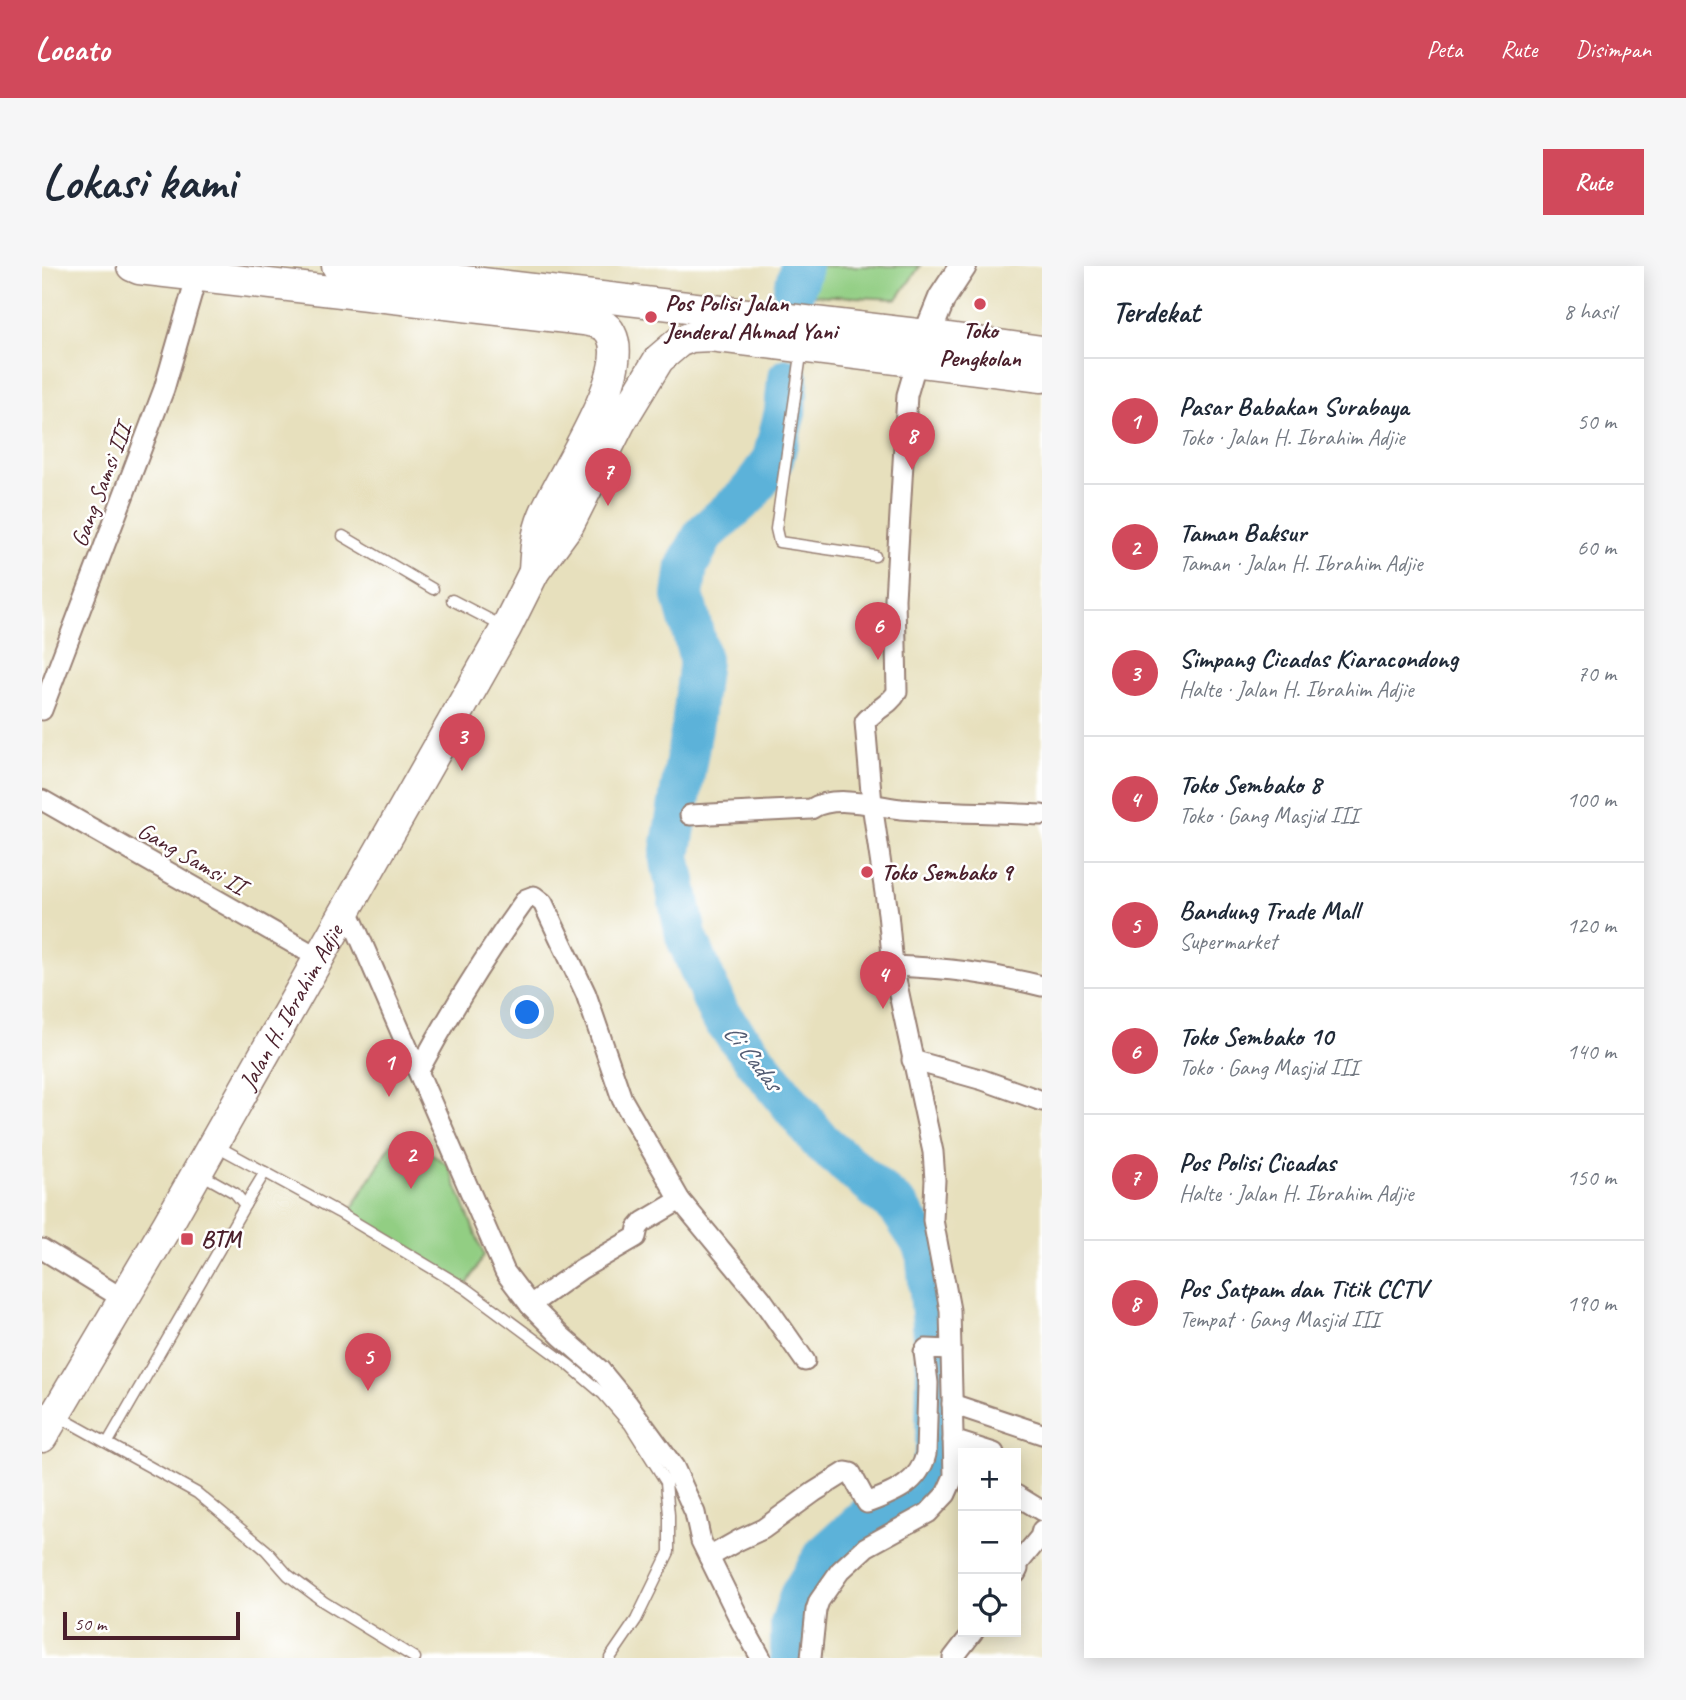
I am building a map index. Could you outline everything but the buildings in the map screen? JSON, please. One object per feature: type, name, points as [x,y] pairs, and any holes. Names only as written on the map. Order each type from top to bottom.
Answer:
[{"type":"main road","points":[[132,266],[197,275]]},
{"type":"main road","points":[[337,266],[401,270],[922,348],[1042,377]]},
{"type":"main road","points":[[922,348],[942,298],[963,266]]},
{"type":"main road","name":"Jalan H. Ibrahim Adjie","points":[[197,275],[584,320],[605,327],[611,333],[616,352],[609,386],[546,512],[536,537],[534,572]]},
{"type":"main road","name":"Jalan H. Ibrahim Adjie","points":[[49,1426],[125,1300],[506,628],[534,572],[569,524],[620,423],[659,359],[679,342],[691,337],[710,336],[805,347]]},
{"type":"main road","points":[[805,347],[1042,351]]},
{"type":"street","name":"Gang Samsi III","points":[[42,710],[164,389],[197,275]]},
{"type":"street","points":[[811,1658],[816,1611],[841,1572],[866,1547],[928,1513],[946,1494],[954,1476],[952,1404],[942,1349],[950,1310],[933,1220],[933,1153],[893,966],[872,804],[865,722],[870,714],[894,698],[897,692],[895,599],[905,422],[907,395],[922,348]]},
{"type":"street","name":"Gang Samsi II","points":[[42,800],[319,958]]},
{"type":"street","points":[[690,815],[811,808],[828,803],[1042,815]]},
{"type":"street","points":[[419,1070],[452,1009],[491,948],[526,899],[534,896],[543,903],[586,993],[622,1099],[680,1200],[761,1298],[805,1361]]},
{"type":"street","points":[[347,908],[505,1272],[530,1305],[600,1370],[674,1467],[695,1513],[701,1541],[761,1658]]},
{"type":"street","points":[[893,966],[992,974],[1042,986]]},
{"type":"street","points":[[912,1059],[1042,1101]]},
{"type":"street","points":[[530,1305],[581,1269],[636,1237],[643,1222],[680,1200]]},
{"type":"street","points":[[42,1249],[125,1300]]},
{"type":"street","points":[[709,1557],[763,1529],[846,1472],[851,1473],[867,1503],[897,1491],[913,1479],[923,1465],[926,1454],[928,1383],[924,1352],[942,1349]]},
{"type":"street","points":[[952,1404],[1042,1434]]},
{"type":"street","points":[[953,1440],[978,1448]]},
{"type":"street","points":[[1021,1498],[1042,1511]]},
{"type":"street","points":[[1021,1560],[1042,1530]]},
{"type":"street","points":[[953,1658],[968,1637]]},
{"type":"lane","points":[[805,347],[800,362],[777,538],[779,542],[875,556]]},
{"type":"lane","points":[[343,536],[433,589]]},
{"type":"lane","points":[[452,600],[506,628]]},
{"type":"lane","points":[[213,1144],[338,1212],[465,1288],[569,1365],[603,1394],[630,1425],[666,1482],[670,1515],[669,1552],[636,1620],[610,1658]]},
{"type":"lane","points":[[197,1171],[235,1193],[245,1205]]},
{"type":"lane","points":[[108,1442],[265,1172]]},
{"type":"lane","points":[[49,1426],[108,1442],[197,1493],[266,1550],[288,1575],[415,1658]]},
{"type":"green space","points":[[820,266],[920,266],[897,299],[813,295]]},
{"type":"green space","points":[[399,1132],[448,1165],[484,1255],[467,1285],[349,1213]]},
{"type":"waterway","name":"Ci Cadas","points":[[794,290],[801,266]]},
{"type":"waterway","name":"Ci Cadas","points":[[788,379],[785,412],[773,459],[749,494],[704,534],[687,566],[683,596],[700,660],[692,727],[670,856],[686,936],[719,1014],[821,1142],[899,1208],[926,1249],[937,1367],[936,1453],[926,1487],[872,1513],[825,1555],[800,1596],[791,1624],[791,1658]]},
{"type":"place","name":"Toko Pengkolan","points":[[980,304]]},
{"type":"place","name":"Pos Polisi Jalan Jenderal Ahmad Yani","points":[[651,317]]},
{"type":"place","name":"Pos Satpam dan Titik CCTV","points":[[912,470]]},
{"type":"place","name":"Pos Polisi Cicadas","points":[[608,506]]},
{"type":"place","name":"Toko Sembako 10","points":[[878,660]]},
{"type":"place","name":"Simpang Cicadas Kiaracondong","points":[[462,771]]},
{"type":"place","name":"Toko Sembako 9","points":[[867,872]]},
{"type":"place","name":"Toko Sembako 8","points":[[883,1009]]},
{"type":"place","name":"Pasar Babakan Surabaya","points":[[389,1097]]},
{"type":"place","name":"Taman Baksur","points":[[411,1189]]},
{"type":"place","name":"BTM","points":[[187,1239]]},
{"type":"place","name":"Bandung Trade Mall","points":[[368,1391]]}]
